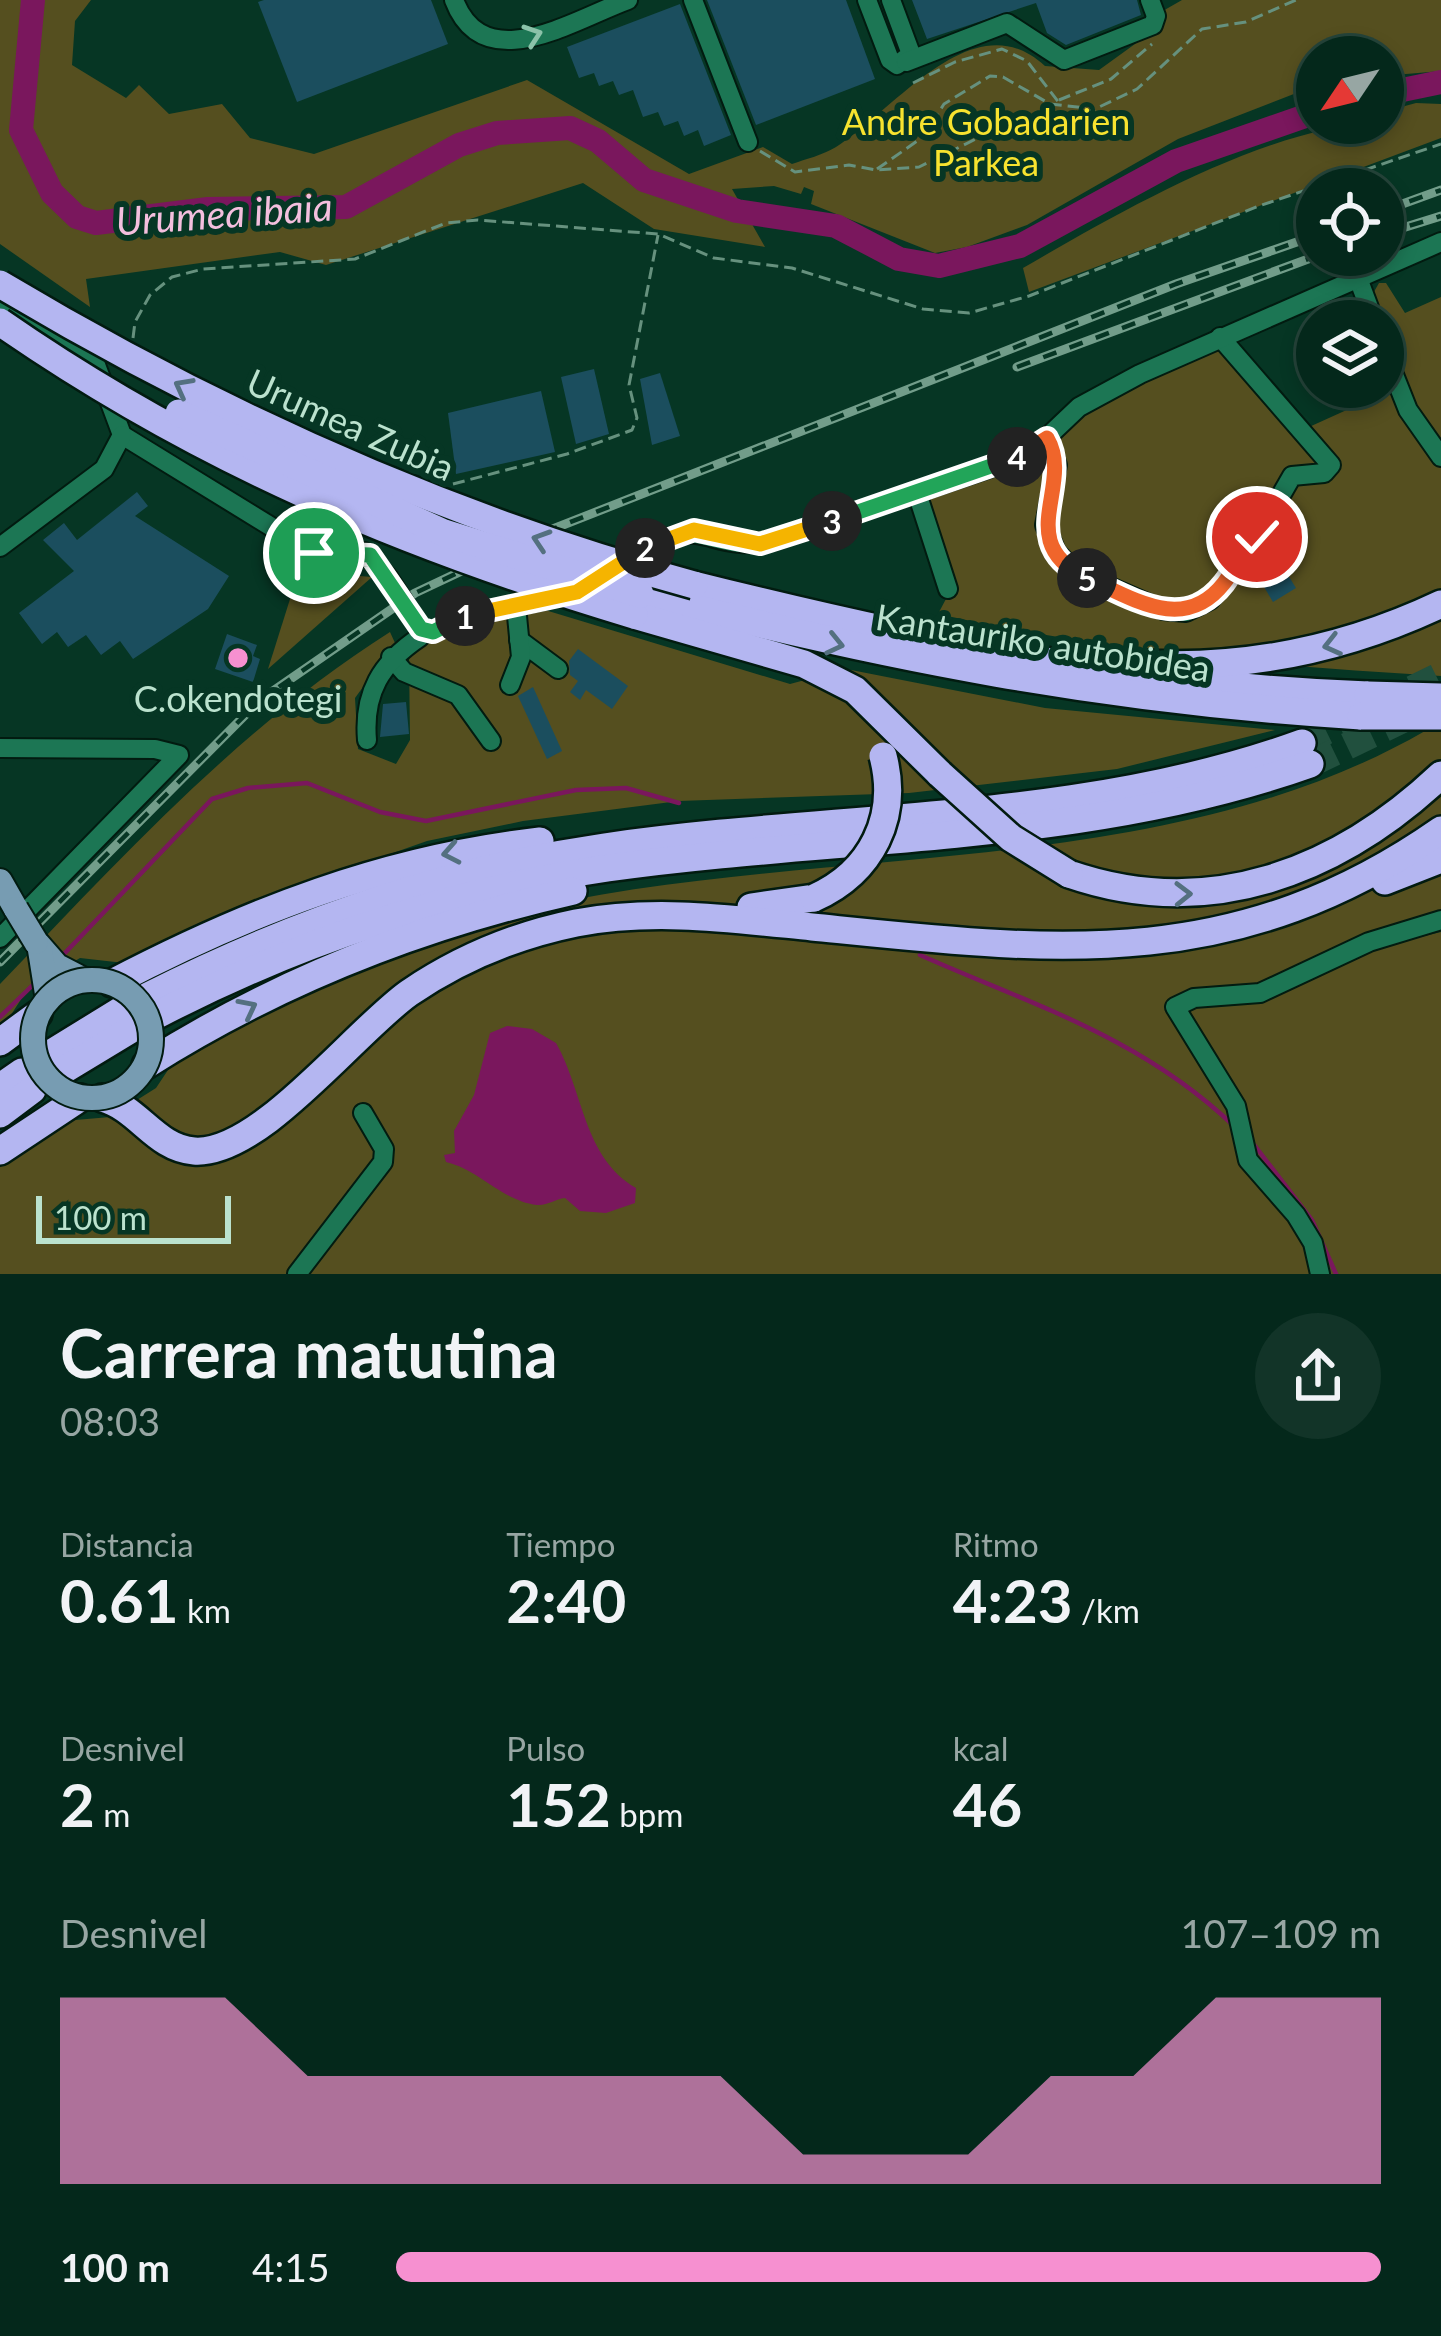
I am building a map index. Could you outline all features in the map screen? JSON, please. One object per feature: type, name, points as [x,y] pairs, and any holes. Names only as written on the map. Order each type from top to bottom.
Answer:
[{"type":"highway","name":"Urumea Zubia","points":[[0,284],[224,409],[388,484],[608,562],[962,647]]},
{"type":"highway","points":[[0,320],[89,384],[333,512],[471,564],[637,604],[680,627],[788,665],[823,683],[865,719],[884,756],[889,797],[878,839],[852,875],[814,898],[768,907],[714,908],[694,915]]},
{"type":"highway","name":"Kantauriko autobidea","points":[[637,604],[1004,678],[1185,703],[1364,705],[1441,697]]},
{"type":"highway","points":[[962,647],[1158,665],[1263,660],[1344,643],[1441,604]]},
{"type":"highway","points":[[680,627],[761,648],[855,690],[1011,838],[1069,874],[1161,895],[1240,889],[1343,846],[1441,775]]},
{"type":"highway","name":"Kantauriko autobidea","points":[[962,647],[1196,686],[1441,716]]},
{"type":"highway","points":[[1306,754],[1236,789],[1135,812],[719,855],[544,879],[426,907],[127,1002],[294,929],[421,886],[538,858],[688,837],[1086,798],[1306,754]]},
{"type":"highway","points":[[0,1151],[91,1098],[199,1151],[244,1138],[389,1008],[494,948],[578,922],[694,915],[1078,949],[1175,940],[1297,908],[1360,879],[1441,830]]},
{"type":"highway","points":[[0,1114],[31,1076],[235,921],[333,883],[474,849],[645,832],[688,837]]},
{"type":"highway","points":[[149,1127],[141,1072],[249,1007],[368,953],[490,911],[697,866],[719,855]]},
{"type":"highway","points":[[1297,908],[1317,908],[1441,859]]},
{"type":"highway","points":[[0,1042],[43,1007]]},
{"type":"main road","points":[[0,881],[47,970],[43,1007],[32,1040],[39,1066],[56,1086],[91,1098],[141,1072],[152,1037],[144,1010],[56,966],[36,942]]},
{"type":"main road","points":[[43,1007],[127,1002]]},
{"type":"street","points":[[454,0],[468,26],[502,43],[628,0]]},
{"type":"street","points":[[693,0],[748,142]]},
{"type":"street","points":[[867,0],[890,60],[897,65],[1007,23],[1064,60],[1153,25],[1156,16],[1150,0]]},
{"type":"street","points":[[890,0],[911,55],[906,62]]},
{"type":"street","points":[[421,629],[433,632],[460,617],[577,592],[655,542],[681,532],[703,531],[760,544],[993,468],[1047,438],[1090,401],[1220,337],[1441,242]]},
{"type":"street","points":[[1358,278],[1366,300]]},
{"type":"street","points":[[0,302],[93,357],[122,435],[314,553],[334,557],[364,552],[388,577],[421,629],[420,637],[391,656],[364,705],[367,740]]},
{"type":"street","points":[[1047,438],[1058,466],[1045,525],[1056,552],[1076,572],[1162,610],[1186,612],[1210,599],[1229,577],[1240,549],[1257,537],[1292,476],[1324,473],[1330,465],[1220,337]]},
{"type":"street","points":[[1404,400],[1441,457]]},
{"type":"street","points":[[0,547],[104,469],[122,435]]},
{"type":"street","points":[[917,493],[949,589]]},
{"type":"street","points":[[510,685],[521,657],[516,606]]},
{"type":"street","points":[[520,640],[558,669]]},
{"type":"street","points":[[391,656],[404,672],[458,694],[491,741]]},
{"type":"street","points":[[0,748],[155,749],[179,754],[0,938]]},
{"type":"street","points":[[1320,1274],[1307,1233],[1248,1160],[1236,1106],[1177,1016],[1180,1001],[1260,993],[1370,942],[1441,920]]},
{"type":"street","points":[[297,1274],[383,1162],[384,1149],[363,1113]]},
{"type":"path","points":[[748,142],[795,172],[849,165],[875,170],[919,167],[999,130],[1048,130],[1137,89],[1202,28],[1259,18],[1296,0]]},
{"type":"path","points":[[1059,103],[1111,79],[1164,32]]},
{"type":"path","points":[[913,83],[955,62],[1002,49],[1027,62],[1059,103]]},
{"type":"path","points":[[875,170],[923,137],[944,104],[991,76],[1059,103],[1090,109]]},
{"type":"path","points":[[132,344],[135,322],[150,295],[172,277],[203,268],[355,259],[446,224],[478,220],[658,234],[713,258],[792,268],[923,308],[969,313],[1029,296],[1259,206],[1441,144]]},
{"type":"path","points":[[448,486],[567,454],[632,430],[637,418],[629,385],[658,234]]},
{"type":"green space","name":"Andre Gobadarien Parkea","points":[[0,0],[91,0],[75,21],[72,65],[126,98],[139,85],[169,114],[222,104],[250,138],[314,154],[527,80],[689,174],[763,147],[792,164],[826,152],[936,68],[991,45],[1018,49],[1045,66],[1099,70],[1164,23],[1161,12],[1182,0],[1441,0],[1441,71],[1404,74],[1404,36],[1296,36],[1296,93],[1178,139],[1027,225],[935,253],[811,204],[814,191],[804,187],[801,194],[774,186],[732,189],[765,247],[654,229],[583,183],[326,265],[280,252],[86,279],[90,307],[0,244]]},
{"type":"green space","points":[[1441,104],[1441,138],[1361,168],[1296,168],[1296,192],[1029,292],[1023,268],[1150,198],[1246,154],[1296,138],[1296,144],[1404,144],[1404,106]]},
{"type":"green space","points":[[1379,283],[1386,283],[1397,300],[1372,300]]},
{"type":"green space","points":[[1441,297],[1441,676],[1188,655],[938,614],[947,597],[957,592],[944,568],[927,497],[1046,454],[1039,523],[1045,548],[1065,465],[1059,434],[1084,413],[1218,346],[1298,432],[1351,408],[1404,408],[1404,311]]},
{"type":"green space","points":[[311,572],[372,577],[268,669],[296,580]]},
{"type":"green space","points":[[545,610],[790,684],[846,669],[1045,708],[1275,730],[1117,769],[909,793],[679,801],[523,821],[427,841],[220,914],[133,964],[80,958],[27,990],[0,1032],[0,984],[184,796],[335,669],[390,632],[395,643],[355,698],[358,749],[396,764],[410,740],[409,656],[457,625]]},
{"type":"green space","points":[[1425,731],[1441,732],[1441,916],[1391,944],[1441,932],[1441,1274],[0,1274],[0,1167],[64,1121],[110,1117],[156,1088],[168,1070],[191,1053],[336,977],[411,945],[488,919],[604,894],[1087,839],[1205,816],[1318,781]]},
{"type":"shaded area","points":[[507,1026],[532,1029],[556,1043],[595,1141],[618,1175],[636,1188],[635,1203],[606,1213],[580,1211],[565,1198],[541,1205],[524,1202],[446,1162],[444,1155],[455,1153],[454,1131],[474,1095],[490,1033]]},
{"type":"building","points":[[431,0],[448,44],[297,102],[258,2]]},
{"type":"building","points":[[707,0],[846,0],[875,79],[756,125]]},
{"type":"building","points":[[912,0],[1137,0],[1141,15],[1066,45],[1047,33],[1036,3],[927,39]]},
{"type":"building","points":[[680,4],[731,135],[704,146],[698,130],[684,136],[678,121],[664,126],[658,112],[643,117],[633,90],[619,95],[613,81],[599,86],[594,73],[579,78],[567,47]]},
{"type":"building","points":[[594,369],[609,434],[576,444],[561,377]]},
{"type":"building","points":[[660,373],[680,436],[652,445],[640,379]]},
{"type":"building","points":[[541,391],[555,452],[456,474],[448,413]]},
{"type":"building","points":[[137,492],[148,506],[135,516],[229,576],[208,609],[133,659],[120,641],[101,655],[86,635],[68,647],[57,632],[42,644],[19,613],[74,571],[43,540],[64,523],[77,540]]},
{"type":"building","points":[[1270,546],[1296,588],[1273,602],[1249,562]]},
{"type":"building","name":"C.okendotegi","points":[[227,634],[257,645],[253,656],[260,659],[253,682],[215,669]]},
{"type":"building","points":[[578,649],[628,686],[612,709],[586,690],[580,700],[570,692],[578,681],[570,675],[569,661]]},
{"type":"building","points":[[533,687],[562,751],[547,759],[518,696]]},
{"type":"building","points":[[406,702],[409,734],[380,737],[383,704]]},
{"type":"waterway","name":"Urumea ibaia","points":[[33,0],[21,130],[52,193],[77,217],[96,223],[208,209],[346,207],[459,145],[497,133],[570,128],[598,141],[644,180],[737,211],[836,226],[899,259],[939,266],[1020,246],[1176,161],[1296,119]]},
{"type":"waterway","name":"Urumea ibaia","points":[[1404,90],[1441,82]]},
{"type":"waterway","points":[[63,955],[212,799],[248,788],[307,783],[380,812],[426,821],[576,790],[626,788],[679,803]]},
{"type":"waterway","points":[[920,955],[1124,1046],[1199,1095],[1234,1126]]},
{"type":"waterway","points":[[0,1017],[38,980]]},
{"type":"waterway","points":[[1255,1146],[1312,1220],[1336,1274]]},
{"type":"tunnel","points":[[1302,743],[1441,675]]},
{"type":"tunnel","points":[[1310,764],[1414,714]]},
{"type":"railway","points":[[1404,203],[1441,190]]},
{"type":"railway","points":[[1404,227],[1441,216]]},
{"type":"railway","points":[[0,962],[260,700],[415,593],[540,534],[1176,284],[1296,242]]},
{"type":"railway","points":[[1017,367],[1296,264]]},
{"type":"place","name":"C.okendotegi","points":[[238,658]]},
{"type":"route","points":[[314,553],[370,555],[421,629],[433,632],[460,617],[577,592],[669,536],[694,530],[737,542],[773,541],[981,473],[1047,438],[1058,466],[1045,525],[1056,552],[1076,572],[1162,610],[1186,612],[1210,599],[1229,577],[1240,549],[1257,537]]}]
